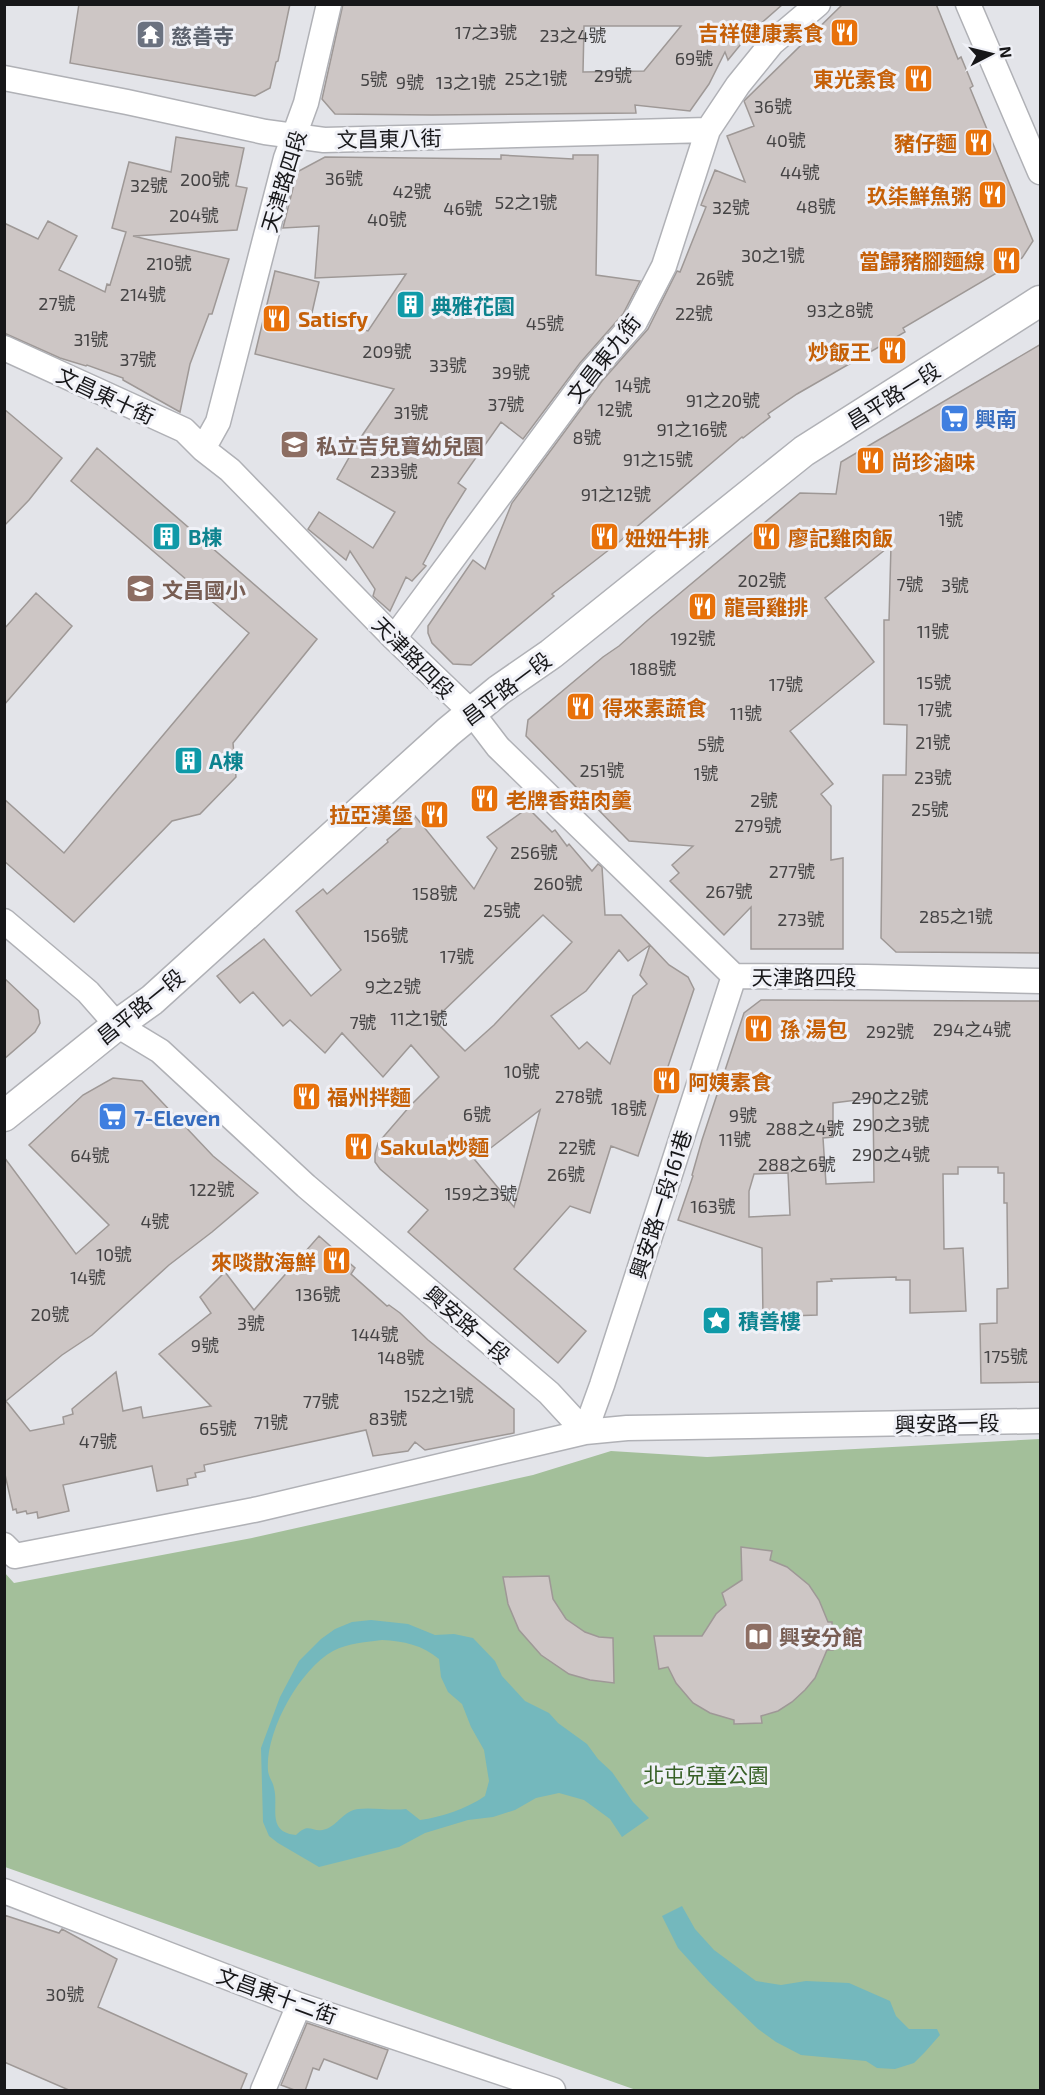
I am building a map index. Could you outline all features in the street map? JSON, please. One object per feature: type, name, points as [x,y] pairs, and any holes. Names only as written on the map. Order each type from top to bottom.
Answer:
[{"type":"street","name":"天津路四段","points":[[329,4],[306,103],[296,136],[286,158],[218,422],[203,449],[230,470],[394,638],[472,713],[498,747],[734,976],[867,976],[1041,981]]},
{"type":"street","name":"文昌東九街","points":[[394,638],[591,372],[635,322],[664,266],[708,130],[738,85],[772,44],[818,4]]},
{"type":"street","points":[[968,4],[1041,172]]},
{"type":"street","name":"文昌東八街","points":[[4,78],[265,132],[324,140],[708,130]]},
{"type":"street","name":"昌平路一段","points":[[4,1116],[117,1025],[152,1000],[448,732],[499,690],[551,654],[804,451],[1041,301]]},
{"type":"street","name":"文昌東十街","points":[[4,348],[184,430],[203,449]]},
{"type":"street","name":"興安路一段","points":[[4,921],[88,992],[117,1025],[160,1051],[306,1186],[549,1393],[585,1432],[627,1428],[1041,1421]]},
{"type":"street","name":"興安路一段161巷","points":[[585,1432],[734,976]]},
{"type":"street","points":[[4,1545],[15,1556],[243,1512],[585,1432]]},
{"type":"street","name":"文昌東十二街","points":[[4,1891],[299,2005],[553,2091]]},
{"type":"street","points":[[263,2091],[299,2005]]},
{"type":"green space","name":"北屯兒童公園","points":[[1040,1439],[1040,2090],[636,2090],[5,1867],[4,1572],[14,1583],[252,1538],[533,1475],[611,1451],[707,1457]]},
{"type":"water","points":[[371,1620],[408,1624],[435,1635],[454,1634],[473,1638],[495,1661],[502,1676],[525,1701],[549,1713],[558,1723],[587,1744],[612,1772],[633,1802],[649,1818],[622,1837],[610,1819],[584,1800],[559,1793],[536,1798],[515,1810],[493,1817],[468,1820],[425,1833],[399,1847],[319,1867],[278,1843],[269,1836],[263,1822],[261,1748],[280,1697],[299,1661],[321,1639],[335,1629],[352,1622]],"holes":[[[382,1640],[419,1647],[439,1659],[441,1677],[448,1692],[462,1704],[471,1727],[484,1750],[489,1781],[485,1796],[462,1809],[428,1819],[420,1820],[406,1809],[358,1809],[348,1812],[326,1829],[308,1828],[296,1835],[287,1833],[277,1824],[274,1788],[268,1771],[272,1738],[278,1721],[297,1687],[320,1660],[345,1646]]]},
{"type":"water","points":[[682,1906],[695,1929],[714,1950],[756,1981],[781,1985],[806,1981],[849,1983],[890,2001],[896,2016],[909,2029],[937,2029],[940,2035],[914,2063],[895,2069],[877,2068],[866,2061],[801,2055],[776,2042],[758,2029],[709,1982],[678,1948],[662,1916]]},
{"type":"building","name":"慈善寺","points":[[79,4],[290,4],[270,88],[255,96],[70,63]]},
{"type":"building","points":[[343,4],[783,4],[750,33],[728,60],[725,52],[709,84],[690,111],[635,105],[636,113],[335,114],[322,99]],"holes":[[[584,26],[681,26],[644,71],[583,72]]]},
{"type":"building","points":[[843,4],[936,4],[958,59],[961,57],[973,86],[970,88],[1033,241],[1022,258],[903,328],[905,332],[797,394],[768,414],[770,417],[742,437],[619,542],[552,594],[554,596],[471,665],[453,664],[432,643],[428,626],[473,560],[485,569],[512,503],[602,381],[648,329],[677,271],[680,272],[706,207],[701,205],[715,170],[745,182],[727,136],[754,126],[744,101]]},
{"type":"building","points":[[176,137],[244,148],[236,186],[247,188],[237,230],[133,236],[229,259],[212,314],[209,314],[190,364],[180,412],[123,378],[60,358],[4,333],[4,223],[38,239],[48,221],[77,236],[59,270],[105,292],[107,284],[110,285],[126,232],[112,228],[129,162],[171,172]]},
{"type":"building","points":[[501,155],[573,159],[573,155],[598,155],[596,275],[640,281],[623,314],[580,363],[523,439],[501,422],[458,483],[466,489],[423,564],[426,566],[412,581],[406,577],[390,611],[373,596],[375,589],[350,551],[346,560],[308,529],[319,512],[373,548],[395,512],[337,479],[359,440],[394,389],[255,354],[275,271],[319,282],[311,317],[368,331],[406,274],[315,278],[319,226],[283,228],[297,172],[325,157],[501,159]]},
{"type":"building","points":[[1041,344],[1041,953],[896,952],[881,938],[883,775],[906,775],[907,725],[884,724],[884,620],[889,620],[891,545],[825,598],[874,662],[790,731],[833,784],[821,794],[831,806],[831,860],[843,858],[843,949],[751,949],[751,907],[724,935],[670,881],[679,873],[672,865],[693,846],[629,841],[526,736],[528,720],[800,493],[836,494],[841,462]]},
{"type":"building","points":[[4,409],[62,458],[29,500],[4,526]]},
{"type":"building","name":"A棟","points":[[97,448],[317,639],[233,743],[236,777],[200,814],[172,821],[74,922],[4,861],[4,799],[64,853],[249,633],[71,481]]},
{"type":"building","points":[[36,593],[72,626],[4,705],[4,629]]},
{"type":"building","points":[[528,808],[552,832],[555,830],[567,846],[569,844],[592,871],[598,864],[602,867],[605,915],[621,915],[650,945],[669,965],[688,977],[694,989],[638,1156],[611,1146],[590,1213],[570,1206],[514,1269],[586,1331],[558,1363],[408,1232],[428,1210],[380,1169],[375,1162],[378,1143],[439,1077],[411,1045],[383,1077],[342,1033],[325,1053],[290,1020],[283,1026],[253,992],[240,1003],[217,976],[264,939],[311,996],[341,970],[296,911],[323,889],[327,894],[415,816],[474,889],[497,848],[487,837]],"holes":[[[543,915],[572,942],[494,1025],[465,1051],[434,1020]],[[650,945],[640,975],[647,984],[633,996],[610,1064],[587,1042],[579,1049],[551,1016],[586,991],[619,950],[628,961]],[[540,1110],[514,1207],[475,1160]]]},
{"type":"building","points":[[4,978],[38,1010],[40,1023],[35,1032],[4,1059]]},
{"type":"building","points":[[761,1000],[1041,1001],[1041,1382],[981,1383],[980,1324],[997,1323],[997,1289],[1008,1288],[1007,1203],[1004,1203],[1004,1173],[998,1173],[998,1167],[958,1167],[958,1174],[943,1174],[944,1249],[963,1248],[966,1311],[910,1313],[910,1280],[896,1280],[896,1277],[831,1279],[832,1281],[817,1282],[817,1315],[763,1317],[762,1248],[678,1220],[744,1013]],"holes":[[[873,1098],[874,1182],[826,1184],[823,1138],[833,1137],[833,1103]],[[788,1173],[790,1215],[749,1217],[749,1191],[754,1174]]]},
{"type":"building","points":[[113,1078],[142,1081],[213,1156],[258,1193],[169,1265],[92,1335],[62,1355],[6,1401],[30,1431],[64,1424],[63,1417],[73,1414],[72,1409],[116,1372],[123,1411],[141,1407],[143,1418],[211,1406],[159,1354],[211,1313],[200,1297],[225,1272],[254,1310],[319,1236],[355,1268],[351,1274],[387,1306],[389,1305],[400,1313],[428,1340],[514,1409],[514,1433],[425,1450],[415,1442],[408,1451],[373,1456],[366,1430],[204,1465],[205,1471],[195,1473],[196,1477],[187,1479],[188,1485],[157,1491],[152,1466],[63,1485],[69,1511],[38,1518],[37,1512],[27,1514],[26,1511],[17,1513],[16,1509],[13,1510],[4,1470],[4,1157],[76,1254],[109,1225],[29,1145],[83,1095]]},
{"type":"building","name":"興安分館","points":[[741,1547],[772,1551],[770,1560],[787,1567],[809,1585],[819,1600],[828,1622],[832,1622],[833,1650],[827,1650],[815,1678],[792,1702],[778,1711],[761,1716],[762,1723],[734,1724],[734,1720],[710,1713],[693,1703],[676,1683],[668,1667],[659,1669],[654,1636],[702,1636],[716,1614],[726,1605],[722,1593],[742,1580]]},
{"type":"building","points":[[549,1576],[553,1599],[566,1619],[585,1632],[599,1637],[613,1638],[614,1683],[569,1674],[541,1655],[519,1630],[508,1604],[503,1577]]},
{"type":"building","points":[[4,1915],[59,1933],[62,1929],[117,1959],[98,2007],[247,2074],[240,2091],[71,2091],[4,2062]]},
{"type":"building","points":[[307,2023],[388,2050],[377,2079],[324,2059],[319,2070],[313,2068],[305,2091],[297,2091],[281,2085]]},
{"type":"place","name":"吉祥健康素食","points":[[845,32]]},
{"type":"place","name":"慈善寺","points":[[150,35]]},
{"type":"place","name":"東光素食","points":[[918,78]]},
{"type":"place","name":"豬仔麵","points":[[978,142]]},
{"type":"place","name":"玖柒鮮魚粥","points":[[993,195]]},
{"type":"place","name":"當歸豬腳麵線","points":[[1006,260]]},
{"type":"place","name":"典雅花園","points":[[410,305]]},
{"type":"place","name":"Satisfy","points":[[277,318]]},
{"type":"place","name":"炒飯王","points":[[892,351]]},
{"type":"place","name":"興南","points":[[954,418]]},
{"type":"place","name":"私立吉兒寶幼兒園","points":[[295,445]]},
{"type":"place","name":"尚珍滷味","points":[[870,461]]},
{"type":"place","name":"B棟","points":[[167,536]]},
{"type":"place","name":"妞妞牛排","points":[[604,537]]},
{"type":"place","name":"廖記雞肉飯","points":[[767,537]]},
{"type":"place","name":"文昌國小","points":[[141,589]]},
{"type":"place","name":"龍哥雞排","points":[[703,606]]},
{"type":"place","name":"得來素蔬食","points":[[581,707]]},
{"type":"place","name":"A棟","points":[[188,760]]},
{"type":"place","name":"老牌香菇肉羹","points":[[485,799]]},
{"type":"place","name":"拉亞漢堡","points":[[434,814]]},
{"type":"place","name":"孫 湯包","points":[[759,1028]]},
{"type":"place","name":"阿姨素食","points":[[667,1081]]},
{"type":"place","name":"福州拌麵","points":[[306,1096]]},
{"type":"place","name":"7-Eleven","points":[[113,1117]]},
{"type":"place","name":"Sakula炒麵","points":[[359,1146]]},
{"type":"place","name":"來啖散海鮮","points":[[337,1261]]},
{"type":"place","name":"積善樓","points":[[717,1320]]},
{"type":"place","name":"興安分館","points":[[758,1636]]}]
